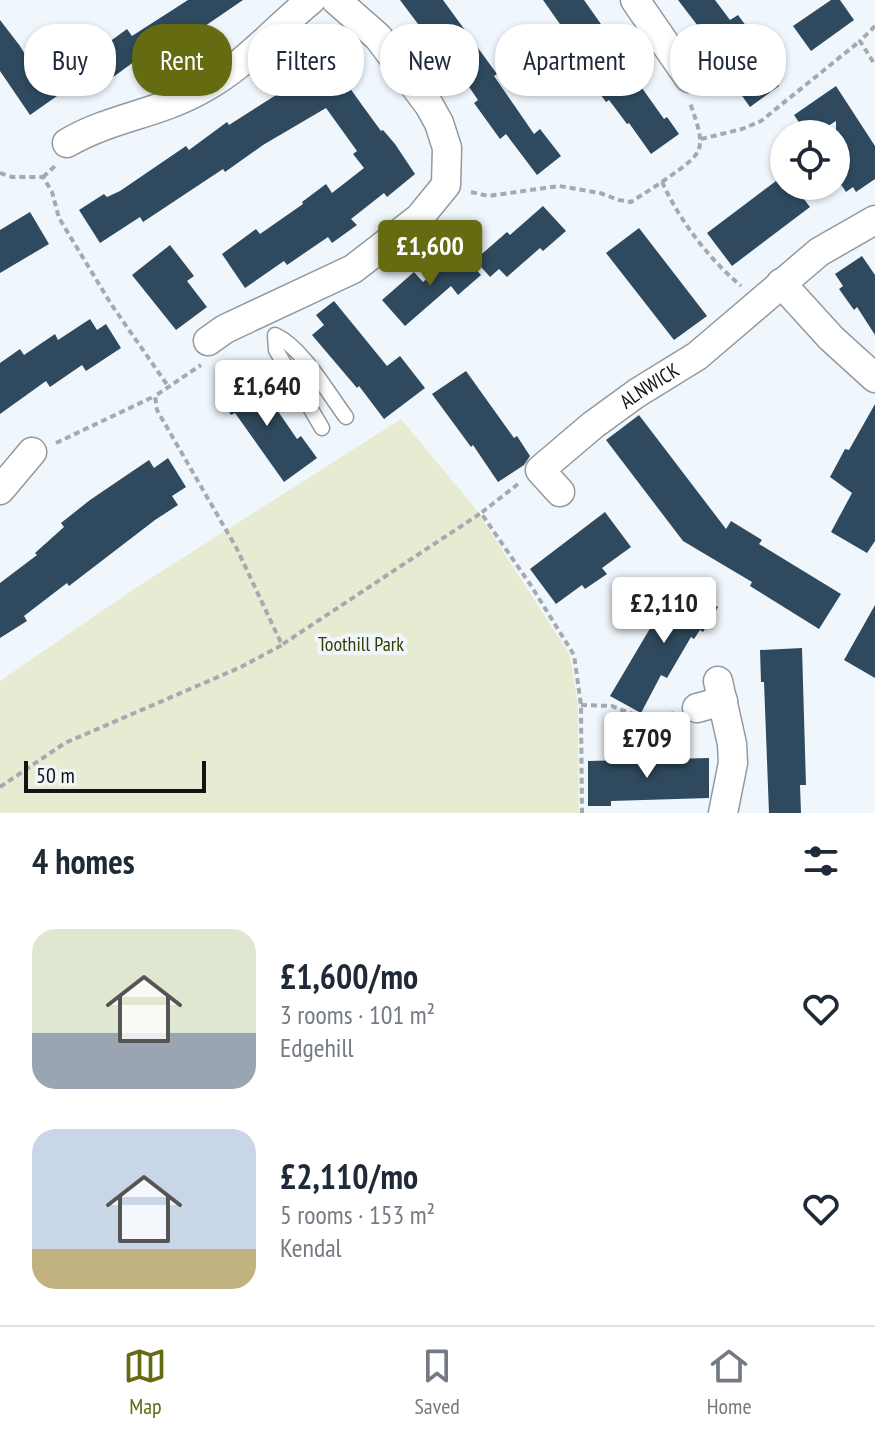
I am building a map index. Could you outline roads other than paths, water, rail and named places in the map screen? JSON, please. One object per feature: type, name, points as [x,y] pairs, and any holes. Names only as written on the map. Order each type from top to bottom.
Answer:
[{"type":"street","points":[[67,143],[89,130],[111,136],[152,112],[200,90],[250,58],[311,0]]},
{"type":"street","points":[[208,341],[225,329],[270,323],[353,269],[419,218],[446,185],[447,148],[429,105],[378,37],[336,0]]},
{"type":"street","points":[[635,0],[670,51]]},
{"type":"street","name":"ALNWICK","points":[[560,492],[540,470],[637,393],[697,356],[819,252],[875,220]]},
{"type":"street","points":[[771,293],[831,338],[875,378]]},
{"type":"street","points":[[6,499],[32,452]]},
{"type":"street","points":[[713,697],[732,744],[733,763],[723,813]]},
{"type":"lane","points":[[270,323],[302,358],[346,417]]},
{"type":"lane","points":[[270,323],[276,350],[322,428]]},
{"type":"park label","name":"Toothill Park","points":[[361,644]]}]
